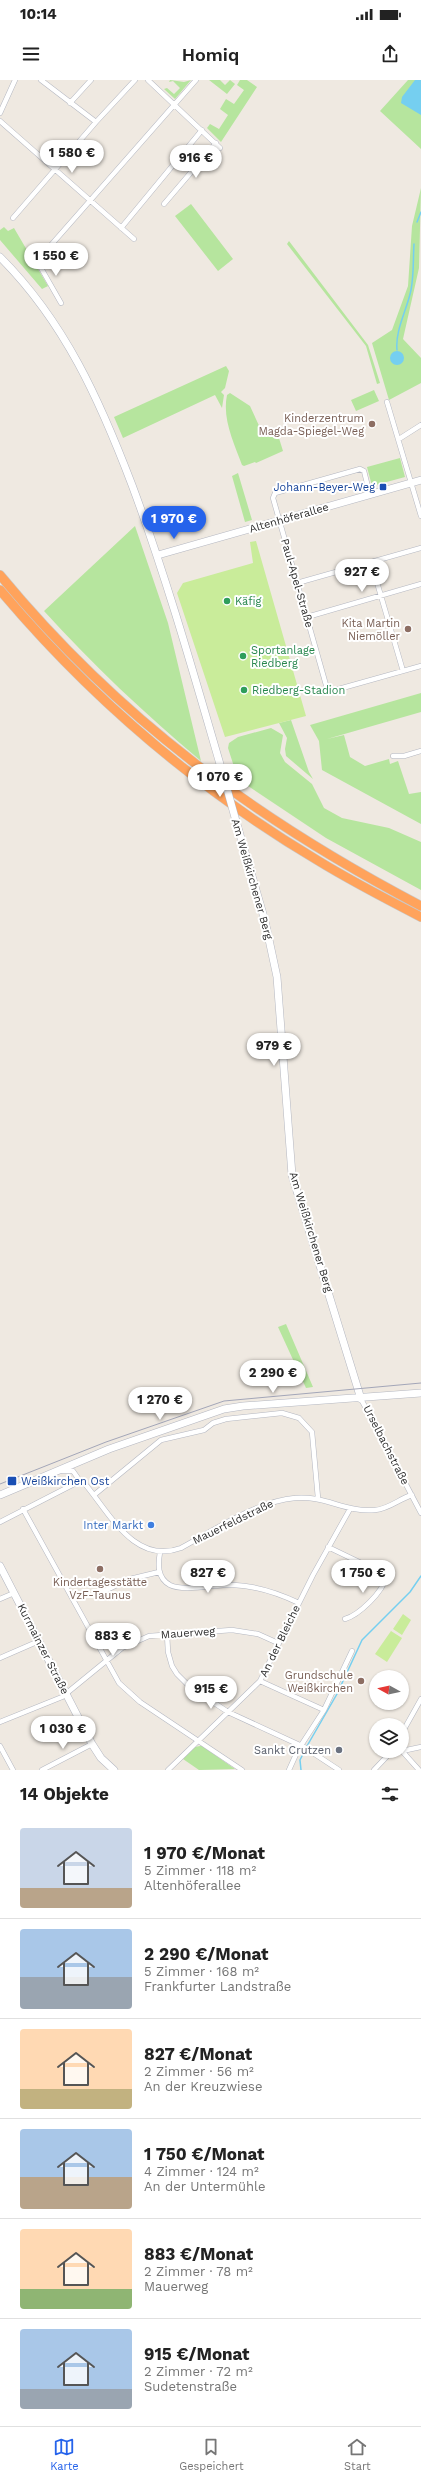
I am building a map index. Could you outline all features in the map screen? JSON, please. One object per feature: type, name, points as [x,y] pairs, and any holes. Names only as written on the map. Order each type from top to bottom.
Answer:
[{"type":"highway","points":[[0,575],[40,622],[98,680],[148,726],[209,776],[321,851],[421,906]]},
{"type":"highway","points":[[0,590],[92,688],[142,734],[204,784],[316,860],[421,917]]},
{"type":"main road","name":"Am Weißkirchener Berg","points":[[0,257],[35,295],[59,328],[80,362],[108,423],[158,555],[265,921],[276,971],[292,1175],[362,1399]]},
{"type":"main road","name":"Altenhöferallee","points":[[158,555],[421,480]]},
{"type":"main road","points":[[0,1495],[120,1445],[224,1409],[256,1405],[362,1399],[421,1393]]},
{"type":"main road","name":"Kurmainzer Straße","points":[[0,1566],[92,1744],[101,1758],[114,1770]]},
{"type":"street","points":[[0,114],[15,80]]},
{"type":"street","points":[[41,80],[96,122]]},
{"type":"street","points":[[70,103],[90,80]]},
{"type":"street","points":[[13,218],[54,169],[135,80]]},
{"type":"street","points":[[148,80],[220,148]]},
{"type":"street","points":[[61,302],[37,261],[196,80]]},
{"type":"street","points":[[0,122],[134,239]]},
{"type":"street","points":[[121,228],[202,130]]},
{"type":"street","points":[[164,204],[216,143]]},
{"type":"street","points":[[387,402],[421,516]]},
{"type":"street","points":[[399,439],[421,425]]},
{"type":"street","name":"Paul-Apel-Straße","points":[[370,495],[363,469],[275,493],[273,498],[328,692],[403,671]]},
{"type":"street","points":[[297,583],[421,548]]},
{"type":"street","points":[[371,562],[403,671],[421,666]]},
{"type":"street","points":[[307,617],[421,584]]},
{"type":"street","points":[[393,756],[404,756],[421,751]]},
{"type":"street","name":"Urselbachstraße","points":[[362,1399],[421,1513]]},
{"type":"street","points":[[94,1495],[161,1440],[204,1430],[213,1423],[226,1419],[286,1413],[303,1420],[312,1432],[318,1498]]},
{"type":"street","name":"Mauerfeldstraße","points":[[58,1471],[73,1471],[131,1540],[145,1549],[160,1552],[181,1548],[237,1518],[278,1501],[318,1498],[350,1509],[376,1510],[412,1495]]},
{"type":"street","points":[[0,1522],[80,1481]]},
{"type":"street","name":"An der Bleiche","points":[[168,1770],[260,1682],[278,1643],[328,1547],[350,1509]]},
{"type":"street","points":[[23,1510],[68,1587],[119,1683],[134,1698],[242,1770]]},
{"type":"street","points":[[328,1547],[384,1574],[386,1577],[378,1592],[352,1617],[345,1619]]},
{"type":"street","points":[[160,1552],[159,1572],[165,1581],[174,1586],[248,1586],[276,1593],[299,1603]]},
{"type":"street","points":[[98,1596],[100,1593],[130,1579],[159,1572]]},
{"type":"street","points":[[0,1600],[14,1593]]},
{"type":"street","name":"Mauerweg","points":[[0,1722],[66,1693],[106,1661],[134,1642],[149,1636],[240,1631],[258,1634],[278,1643]]},
{"type":"street","points":[[167,1634],[169,1656],[177,1674],[190,1687],[228,1712],[304,1747],[339,1770]]},
{"type":"street","points":[[0,1658],[39,1641]]},
{"type":"street","points":[[289,1770],[304,1747],[324,1710],[352,1651]]},
{"type":"street","points":[[260,1682],[324,1710]]},
{"type":"street","points":[[409,1720],[421,1699]]},
{"type":"street","points":[[42,1770],[92,1744]]},
{"type":"street","points":[[0,1746],[13,1770]]},
{"type":"street","points":[[409,1750],[421,1747]]},
{"type":"street","points":[[374,1770],[385,1758]]},
{"type":"street","points":[[408,1758],[419,1770]]},
{"type":"green space","points":[[170,80],[184,82],[191,80],[175,99],[164,89],[167,88],[174,94],[180,88],[173,81],[169,82]]},
{"type":"green space","points":[[209,80],[220,80],[225,85],[230,80],[235,84],[227,94]]},
{"type":"green space","points":[[240,80],[247,80],[257,87],[221,142],[207,128],[210,124],[219,129],[228,115],[220,109],[226,99],[234,104],[244,90],[237,85]]},
{"type":"green space","points":[[408,80],[421,80],[421,149],[380,111]]},
{"type":"green space","points":[[421,188],[419,268],[403,339],[421,358],[421,383],[389,400],[372,343],[392,330],[408,286],[412,226]]},
{"type":"green space","points":[[191,204],[233,259],[218,271],[175,216]]},
{"type":"green space","points":[[4,227],[8,231],[14,228],[48,286],[42,289],[0,240],[0,230]]},
{"type":"green space","points":[[289,241],[368,345],[380,383],[377,384],[366,346],[287,244]]},
{"type":"green space","points":[[226,366],[229,371],[225,388],[221,392],[224,395],[222,408],[215,395],[123,438],[114,417]]},
{"type":"green space","points":[[374,390],[379,401],[356,411],[351,400]]},
{"type":"green space","points":[[230,393],[250,406],[261,430],[278,435],[283,451],[256,463],[255,462],[244,466],[242,465],[232,440],[227,422],[226,404],[227,395]]},
{"type":"green space","points":[[400,458],[405,477],[372,486],[367,467]]},
{"type":"green space","points":[[238,473],[252,520],[245,522],[232,476]]},
{"type":"green space","points":[[135,526],[168,623],[201,761],[120,689],[81,651],[44,611]]},
{"type":"green space","name":"Sportanlage Riedberg","points":[[256,541],[306,716],[225,737],[177,593],[183,583],[253,563],[250,542]]},
{"type":"green space","points":[[421,693],[421,712],[327,739],[344,735],[350,757],[365,766],[389,759],[390,764],[398,761],[409,794],[421,792],[421,824],[322,770],[319,741],[310,725]]},
{"type":"green space","points":[[291,720],[309,772],[313,779],[286,756],[285,749],[287,738],[279,723]]},
{"type":"green space","points":[[271,728],[283,735],[280,753],[285,762],[312,784],[324,808],[342,818],[389,828],[421,842],[421,890],[326,838],[242,782],[237,776],[228,748],[229,743],[238,737]]},
{"type":"green space","points":[[286,1324],[313,1387],[306,1388],[278,1327]]},
{"type":"green space","points":[[403,1614],[411,1620],[402,1635],[393,1629]]},
{"type":"green space","points":[[391,1631],[402,1638],[387,1662],[375,1654]]},
{"type":"green space","points":[[202,1746],[235,1769],[199,1770],[183,1759],[195,1747]]},
{"type":"water","points":[[415,80],[421,80],[421,115],[401,103],[402,97]]},
{"type":"water","points":[[394,351],[400,351],[404,355],[404,361],[400,365],[394,365],[390,361],[390,355]]},
{"type":"waterway","points":[[417,222],[421,212]]},
{"type":"waterway","points":[[397,350],[398,335],[412,284],[414,244]]},
{"type":"waterway","points":[[307,1746],[337,1694],[362,1640],[410,1592],[421,1576]]},
{"type":"waterway","points":[[301,1770],[300,1760],[305,1750]]},
{"type":"tram line","points":[[0,1484],[106,1442],[224,1401],[421,1383]]},
{"type":"place","name":"Kinderzentrum Magda-Spiegel-Weg","points":[[372,424]]},
{"type":"place","name":"Johann-Beyer-Weg","points":[[383,487]]},
{"type":"place","name":"Käfig","points":[[227,601]]},
{"type":"place","name":"Kita Martin Niemöller","points":[[408,629]]},
{"type":"place","name":"Sportanlage Riedberg","points":[[243,656]]},
{"type":"place","name":"Riedberg-Stadion","points":[[244,690]]},
{"type":"place","name":"Weißkirchen Ost","points":[[12,1481]]},
{"type":"place","name":"Inter Markt","points":[[151,1525]]},
{"type":"place","name":"Kindertagesstätte VzF-Taunus","points":[[100,1569]]},
{"type":"place","name":"Grundschule Weißkirchen","points":[[361,1681]]},
{"type":"place","name":"Sankt Crutzen","points":[[339,1750]]}]
